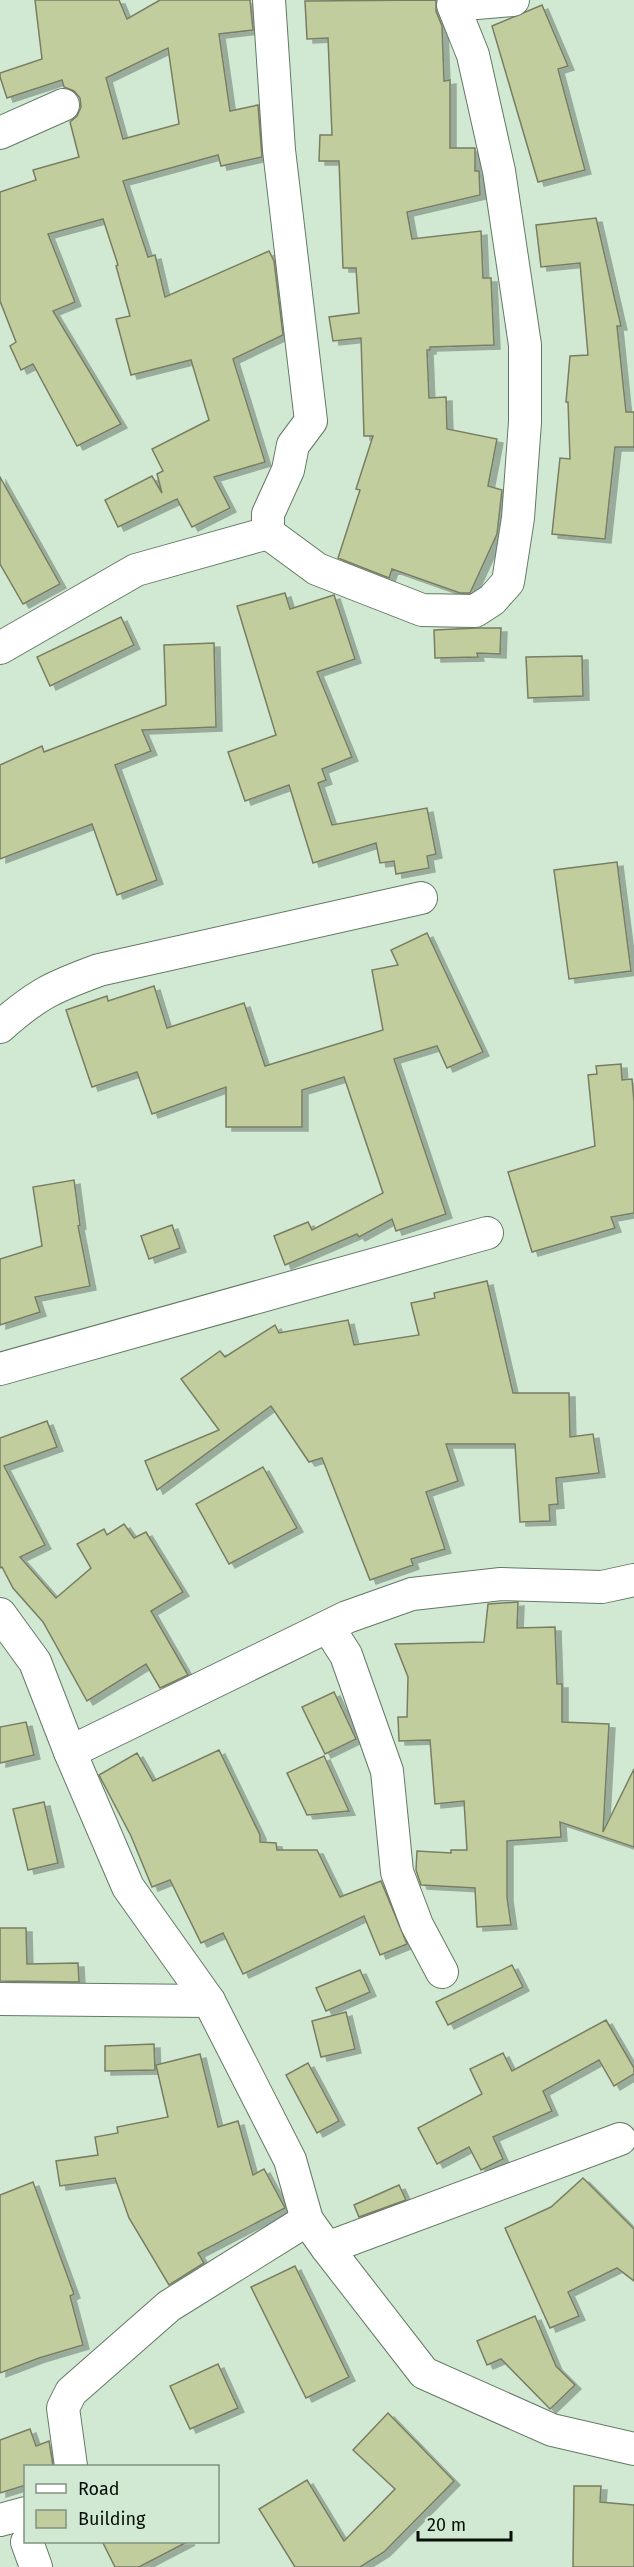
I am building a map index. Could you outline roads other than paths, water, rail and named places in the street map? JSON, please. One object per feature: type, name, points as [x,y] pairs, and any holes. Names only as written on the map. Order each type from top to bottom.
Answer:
[{"type":"street","points":[[268,533],[268,514],[288,470],[293,444],[311,421],[279,150],[269,0]]},
{"type":"street","points":[[268,533],[317,569],[422,610],[475,611],[492,600],[508,582],[518,518],[525,422],[525,345],[499,171],[473,56],[453,5],[513,0]]},
{"type":"street","points":[[0,134],[63,105]]},
{"type":"street","points":[[0,648],[136,570],[268,533]]},
{"type":"street","points":[[0,1027],[30,1000],[51,988],[99,970],[421,898]]},
{"type":"street","points":[[0,1369],[487,1233]]},
{"type":"street","points":[[70,1752],[347,1617],[412,1594],[501,1584],[602,1587],[634,1580]]},
{"type":"street","points":[[0,1614],[35,1662],[70,1752],[128,1887],[209,2001],[290,2160],[307,2220],[327,2248],[424,2373],[552,2430],[634,2449]]},
{"type":"street","points":[[328,1627],[346,1655],[387,1771],[397,1872],[417,1925],[442,1972]]},
{"type":"street","points":[[0,1999],[209,2001]]},
{"type":"street","points":[[327,2248],[620,2139]]},
{"type":"street","points":[[70,2465],[63,2408],[71,2392],[170,2306],[307,2220]]},
{"type":"street","points":[[26,2543],[36,2567]]}]
